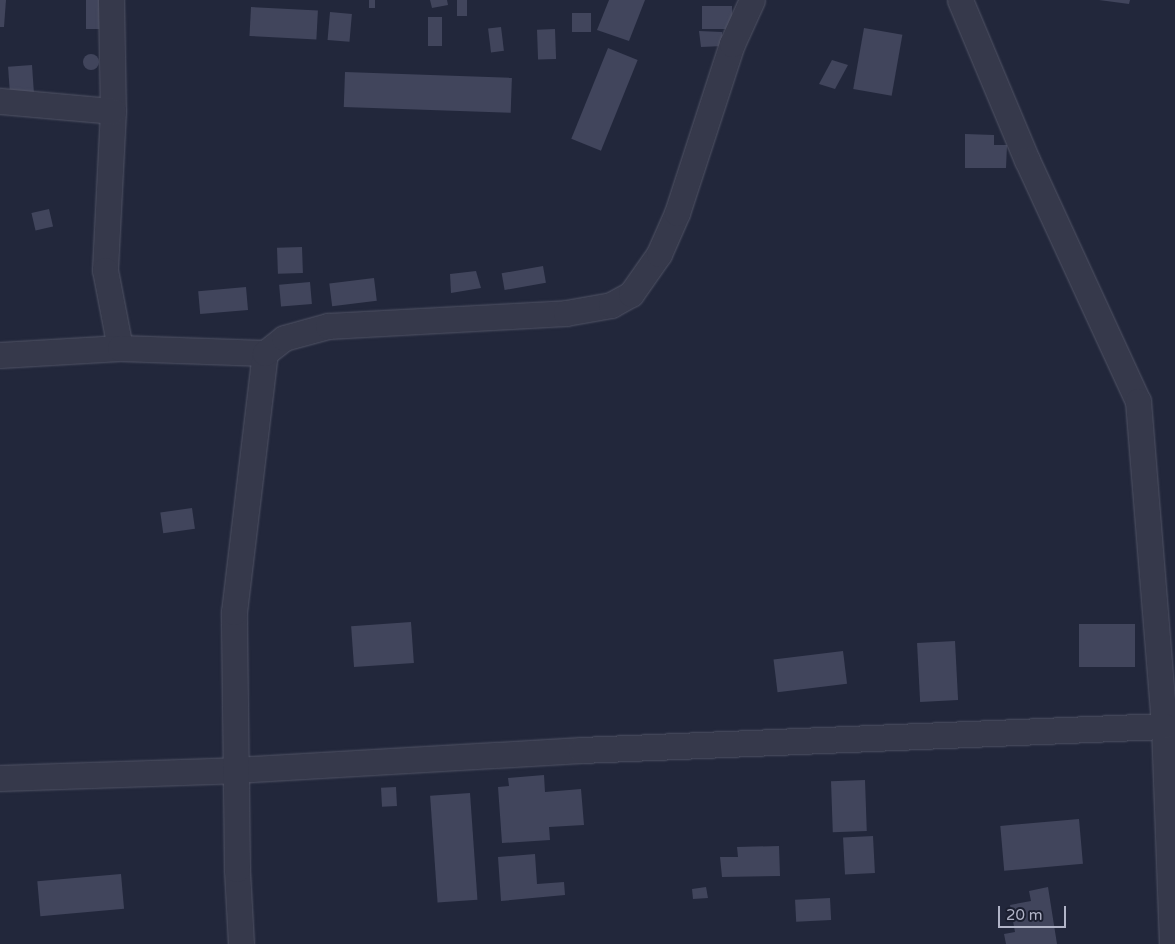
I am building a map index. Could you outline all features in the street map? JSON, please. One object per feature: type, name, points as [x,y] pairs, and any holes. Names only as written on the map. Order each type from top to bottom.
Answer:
[{"type":"street","points":[[110,0],[113,111],[106,270],[120,348]]},
{"type":"street","points":[[0,355],[120,348],[266,353],[284,338],[328,326],[566,313],[611,305],[631,294],[659,254],[677,213],[732,44],[752,0]]},
{"type":"street","points":[[960,0],[1027,160],[1138,401],[1164,726],[1172,944]]},
{"type":"street","points":[[0,101],[113,111]]},
{"type":"street","points":[[241,944],[235,770],[234,612],[266,353]]},
{"type":"street","points":[[0,778],[235,770],[581,750],[1164,726]]},
{"type":"building","points":[[0,0],[6,0],[4,27],[0,27]]},
{"type":"building","points":[[86,0],[104,0],[104,29],[86,29]]},
{"type":"building","points":[[369,0],[375,0],[375,8],[369,8]]},
{"type":"building","points":[[430,0],[447,0],[448,5],[432,8]]},
{"type":"building","points":[[457,0],[467,0],[467,16],[457,16]]},
{"type":"building","points":[[609,0],[645,0],[629,41],[597,30]]},
{"type":"building","points":[[1099,0],[1130,0],[1129,4]]},
{"type":"building","points":[[702,6],[732,6],[732,29],[702,29]]},
{"type":"building","points":[[251,7],[318,11],[316,39],[249,36]]},
{"type":"building","points":[[330,12],[352,14],[349,42],[328,40]]},
{"type":"building","points":[[572,13],[591,13],[591,32],[572,32]]},
{"type":"building","points":[[428,17],[442,17],[442,46],[428,46]]},
{"type":"building","points":[[501,27],[504,51],[491,52],[488,29]]},
{"type":"building","points":[[864,28],[902,35],[892,96],[853,89]]},
{"type":"building","points":[[555,29],[556,59],[538,60],[537,30]]},
{"type":"building","points":[[699,31],[722,32],[723,46],[701,47]]},
{"type":"building","points":[[608,48],[638,60],[601,151],[571,139]]},
{"type":"building","points":[[88,54],[94,54],[99,59],[97,68],[88,70],[83,65],[83,59]]},
{"type":"building","points":[[832,60],[848,65],[835,89],[819,84]]},
{"type":"building","points":[[32,65],[34,92],[10,94],[8,67]]},
{"type":"building","points":[[345,72],[512,78],[511,113],[344,107]]},
{"type":"building","points":[[965,134],[994,135],[994,145],[1007,145],[1006,168],[965,168]]},
{"type":"building","points":[[49,209],[53,227],[36,231],[31,213]]},
{"type":"building","points":[[302,247],[303,273],[278,274],[277,248]]},
{"type":"building","points":[[543,266],[546,283],[505,290],[502,273]]},
{"type":"building","points":[[476,271],[481,288],[451,293],[450,274]]},
{"type":"building","points":[[374,278],[377,301],[332,306],[329,283]]},
{"type":"building","points":[[310,282],[312,304],[281,307],[279,285]]},
{"type":"building","points":[[246,287],[248,310],[200,314],[198,291]]},
{"type":"building","points":[[192,508],[195,529],[163,533],[160,512]]},
{"type":"building","points":[[411,622],[414,663],[354,667],[351,626]]},
{"type":"building","points":[[1079,624],[1135,624],[1135,667],[1079,667]]},
{"type":"building","points":[[955,641],[958,700],[920,702],[917,643]]},
{"type":"building","points":[[843,651],[847,684],[778,692],[774,660]]},
{"type":"building","points":[[544,775],[545,792],[581,789],[584,825],[549,827],[550,840],[502,843],[498,787],[509,786],[508,778]]},
{"type":"building","points":[[865,780],[867,831],[833,832],[831,781]]},
{"type":"building","points":[[396,787],[397,806],[382,807],[381,788]]},
{"type":"building","points":[[470,793],[477,900],[438,903],[430,796]]},
{"type":"building","points":[[1079,819],[1083,864],[1004,871],[1000,826]]},
{"type":"building","points":[[873,836],[875,873],[845,875],[843,838]]},
{"type":"building","points":[[779,846],[780,876],[722,877],[720,857],[738,857],[737,847]]},
{"type":"building","points":[[535,854],[537,884],[564,882],[565,895],[501,901],[498,857]]},
{"type":"building","points":[[121,874],[124,909],[40,916],[37,881]]},
{"type":"building","points":[[706,887],[708,898],[693,899],[692,889]]},
{"type":"building","points":[[1048,887],[1057,944],[1006,944],[1004,934],[1015,932],[1010,905],[1031,901],[1029,891]]},
{"type":"building","points":[[830,898],[831,920],[796,922],[795,900]]}]
